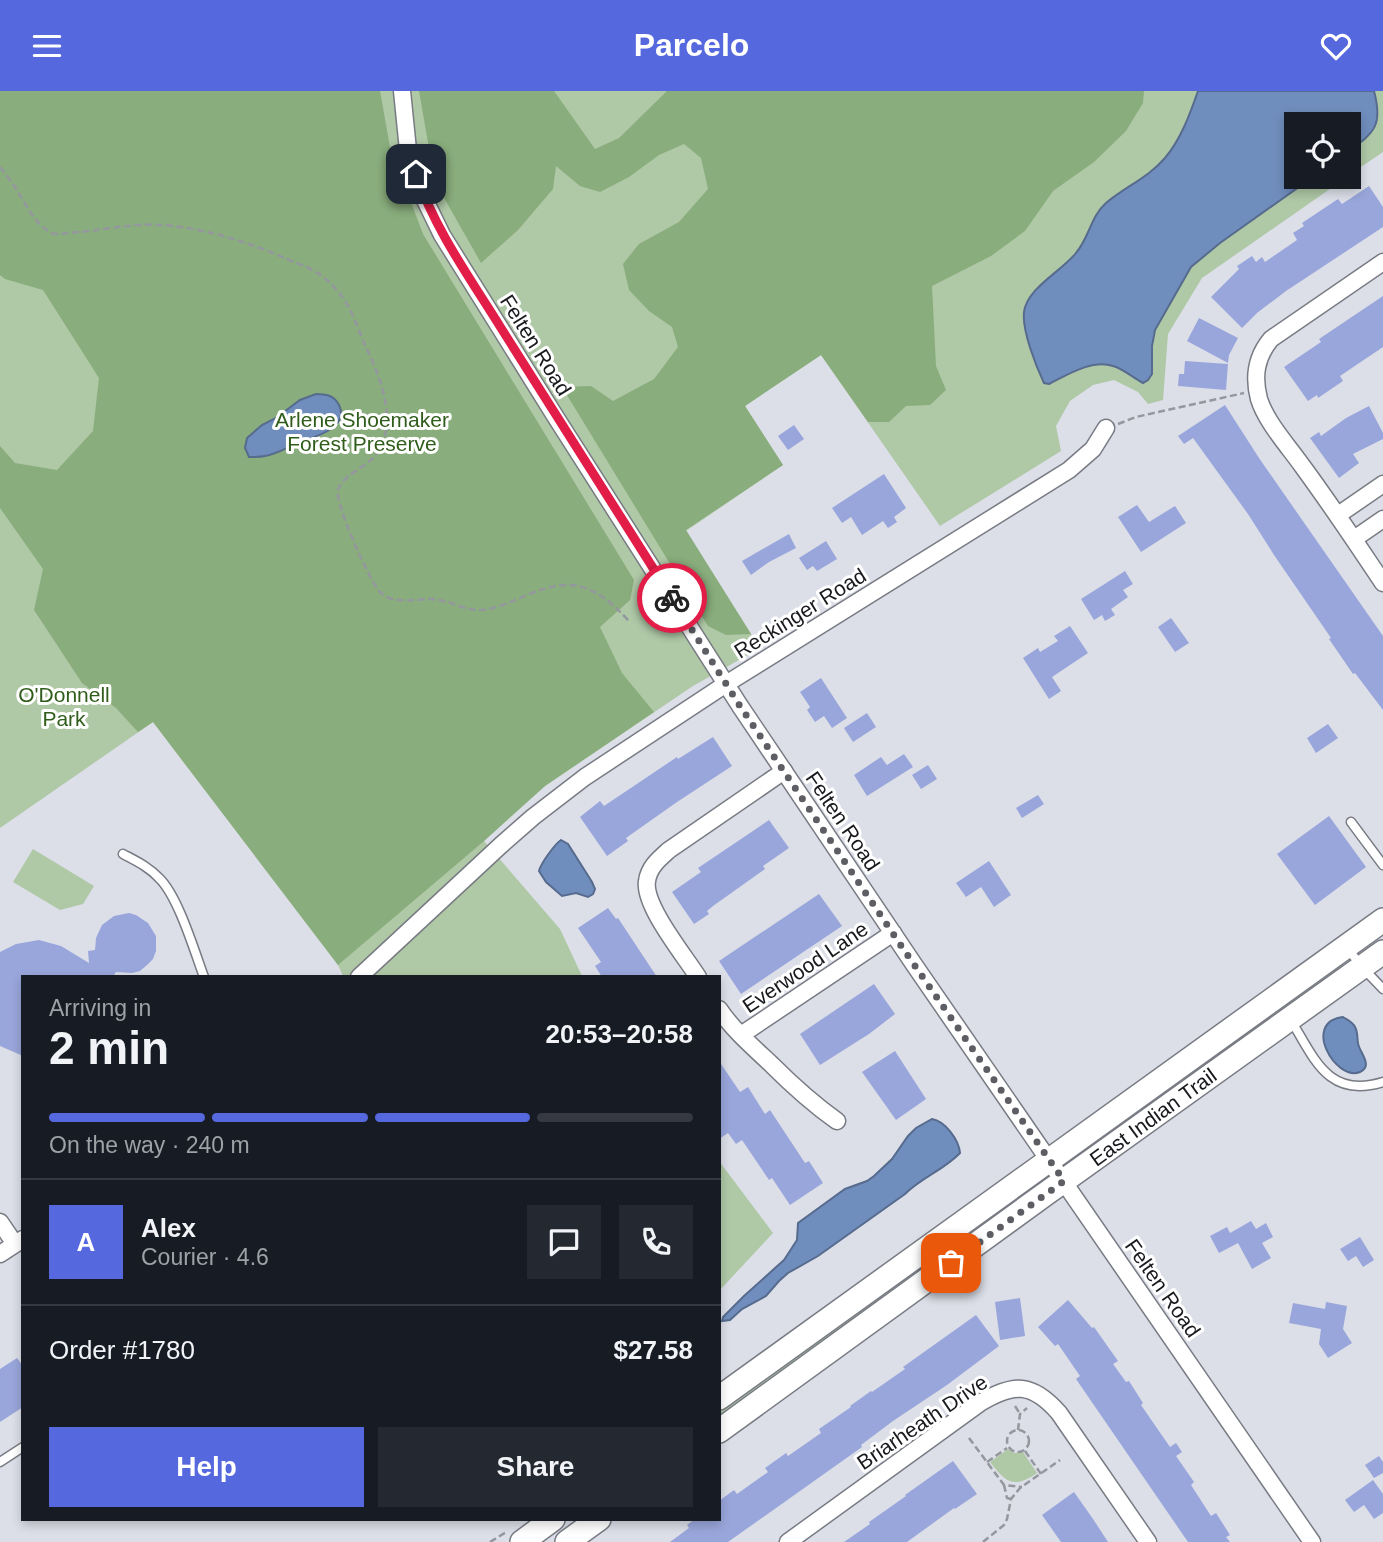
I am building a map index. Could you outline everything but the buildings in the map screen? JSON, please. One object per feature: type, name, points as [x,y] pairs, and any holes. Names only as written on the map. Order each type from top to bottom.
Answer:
[{"type":"main road","name":"East Indian Trail","points":[[721,1397],[1383,920]]},
{"type":"main road","name":"East Indian Trail","points":[[721,1430],[1383,952]]},
{"type":"main road","points":[[522,1542],[550,1521]]},
{"type":"main road","points":[[567,1542],[596,1521]]},
{"type":"street","name":"Felten Road","points":[[402,91],[408,150],[442,235],[555,416],[784,771],[1312,1542]]},
{"type":"street","points":[[1383,262],[1271,338],[1263,349],[1255,375],[1264,412],[1383,583]]},
{"type":"street","name":"Reckinger Road","points":[[361,975],[499,846],[585,777],[726,684],[1069,470],[1093,449],[1106,428]]},
{"type":"street","points":[[1338,515],[1383,484]]},
{"type":"street","points":[[1354,539],[1383,519]]},
{"type":"street","points":[[697,975],[652,906],[646,883],[649,873],[653,865],[669,850],[784,771]]},
{"type":"street","name":"Everwood Lane","points":[[741,1035],[893,933]]},
{"type":"street","name":"Everwood Lane","points":[[721,1011],[741,1035],[802,1093],[837,1121]]},
{"type":"street","points":[[0,1222],[19,1241],[0,1254]]},
{"type":"street","name":"Briarheath Drive","points":[[788,1542],[980,1403],[997,1392],[1012,1388],[1037,1393],[1059,1413],[1148,1542]]},
{"type":"lane","points":[[1351,822],[1383,865]]},
{"type":"lane","points":[[123,854],[152,870],[172,894],[203,975]]},
{"type":"lane","points":[[1346,946],[1383,989]]},
{"type":"lane","points":[[1290,1019],[1312,1058],[1325,1073],[1342,1083],[1364,1087],[1383,1082]]},
{"type":"lane","points":[[0,1462],[21,1448]]},
{"type":"path","points":[[0,167],[16,187],[37,223],[54,234],[139,225],[215,234],[259,247],[309,268],[334,286],[349,310],[387,403],[386,431],[380,449],[367,465],[344,481],[337,495],[338,504],[357,549],[379,591],[398,600],[432,599],[473,610],[483,610],[554,585],[582,586],[614,605],[629,621]]},
{"type":"path","points":[[1106,428],[1136,417],[1257,390]]},
{"type":"path","points":[[1015,1406],[1020,1414],[1018,1430]]},
{"type":"path","points":[[1020,1414],[1027,1408]]},
{"type":"path","points":[[1018,1430],[1026,1433],[1029,1440],[1024,1450],[1015,1452],[1008,1447],[1006,1442],[1011,1432],[1018,1430]]},
{"type":"path","points":[[969,1438],[1004,1485],[1007,1498],[1011,1499]]},
{"type":"path","points":[[987,1462],[1008,1447]]},
{"type":"path","points":[[1024,1450],[1041,1474]]},
{"type":"path","points":[[983,1542],[1004,1525],[1011,1499],[1022,1487],[1060,1460]]},
{"type":"path","points":[[1004,1485],[1022,1487]]},
{"type":"green space","name":"Arlene Shoemaker Forest Preserve","points":[[0,91],[1383,91],[1383,152],[1361,167],[1361,112],[1284,112],[1284,189],[1330,189],[1202,278],[1168,334],[1163,400],[1148,404],[1138,392],[1114,380],[1093,385],[1070,401],[1056,426],[1061,451],[940,526],[821,355],[745,406],[783,465],[686,531],[760,648],[693,686],[545,786],[484,841],[560,929],[582,975],[343,975],[338,965],[153,722],[0,828]]},
{"type":"green space","points":[[0,91],[380,91],[390,147],[423,234],[634,580],[630,600],[600,627],[622,673],[654,712],[545,786],[338,965],[153,722],[138,732],[116,708],[82,683],[34,610],[43,569],[0,508],[0,446],[15,463],[57,470],[93,431],[99,378],[43,290],[5,279],[0,275]],"holes":[[[300,400],[338,402],[341,412],[338,420],[319,437],[301,442],[262,425]]]},
{"type":"green space","points":[[419,91],[554,91],[595,149],[619,138],[667,91],[1144,91],[1143,103],[1126,131],[1094,162],[1053,191],[1025,231],[991,256],[932,286],[936,366],[946,390],[930,405],[906,406],[889,422],[868,422],[821,355],[745,406],[783,465],[686,530],[751,634],[726,635],[708,626],[562,387],[591,386],[613,401],[654,379],[678,347],[672,327],[649,311],[629,290],[623,264],[639,244],[679,222],[708,189],[701,158],[684,144],[659,155],[629,177],[600,192],[580,186],[556,166],[553,189],[518,230],[481,263],[443,196],[430,154]]},
{"type":"green space","points":[[33,849],[94,886],[83,904],[60,910],[13,882]]},
{"type":"green space","points":[[1339,961],[1345,969],[1164,1096],[1234,1037]]},
{"type":"green space","points":[[721,1164],[773,1233],[721,1289]]},
{"type":"green space","points":[[953,1243],[881,1304],[721,1420],[721,1407]]},
{"type":"green space","points":[[1008,1449],[1014,1453],[1023,1452],[1037,1473],[1016,1482],[1001,1475],[990,1462]]},
{"type":"water","points":[[1198,91],[1374,91],[1378,112],[1375,127],[1361,141],[1361,112],[1284,112],[1284,189],[1296,189],[1191,267],[1155,330],[1152,374],[1148,380],[1143,383],[1117,367],[1105,364],[1088,366],[1049,384],[1044,383],[1025,329],[1024,312],[1031,295],[1076,253],[1101,208],[1152,171],[1165,158],[1188,117]]},
{"type":"water","points":[[316,394],[329,396],[339,405],[341,413],[336,425],[322,434],[274,454],[249,457],[245,448],[247,438],[300,400]]},
{"type":"water","points":[[561,840],[568,844],[592,882],[595,889],[588,897],[576,893],[562,896],[546,882],[539,871],[548,854]]},
{"type":"water","points":[[1343,1017],[1353,1024],[1357,1031],[1359,1047],[1366,1063],[1360,1072],[1351,1073],[1341,1068],[1327,1050],[1325,1029],[1331,1021]]},
{"type":"water","points":[[932,1119],[942,1123],[950,1132],[960,1153],[818,1256],[788,1273],[766,1296],[742,1309],[730,1320],[722,1321],[744,1296],[784,1260],[797,1240],[798,1223],[845,1189],[874,1176],[892,1159],[916,1128]]},
{"type":"way so far","points":[[672,598],[740,706],[904,950],[1064,1181],[951,1263]]},
{"type":"route","points":[[416,174],[442,235],[672,598]]},
{"type":"park label","name":"O'Donnell Park","points":[[64,706]]}]
